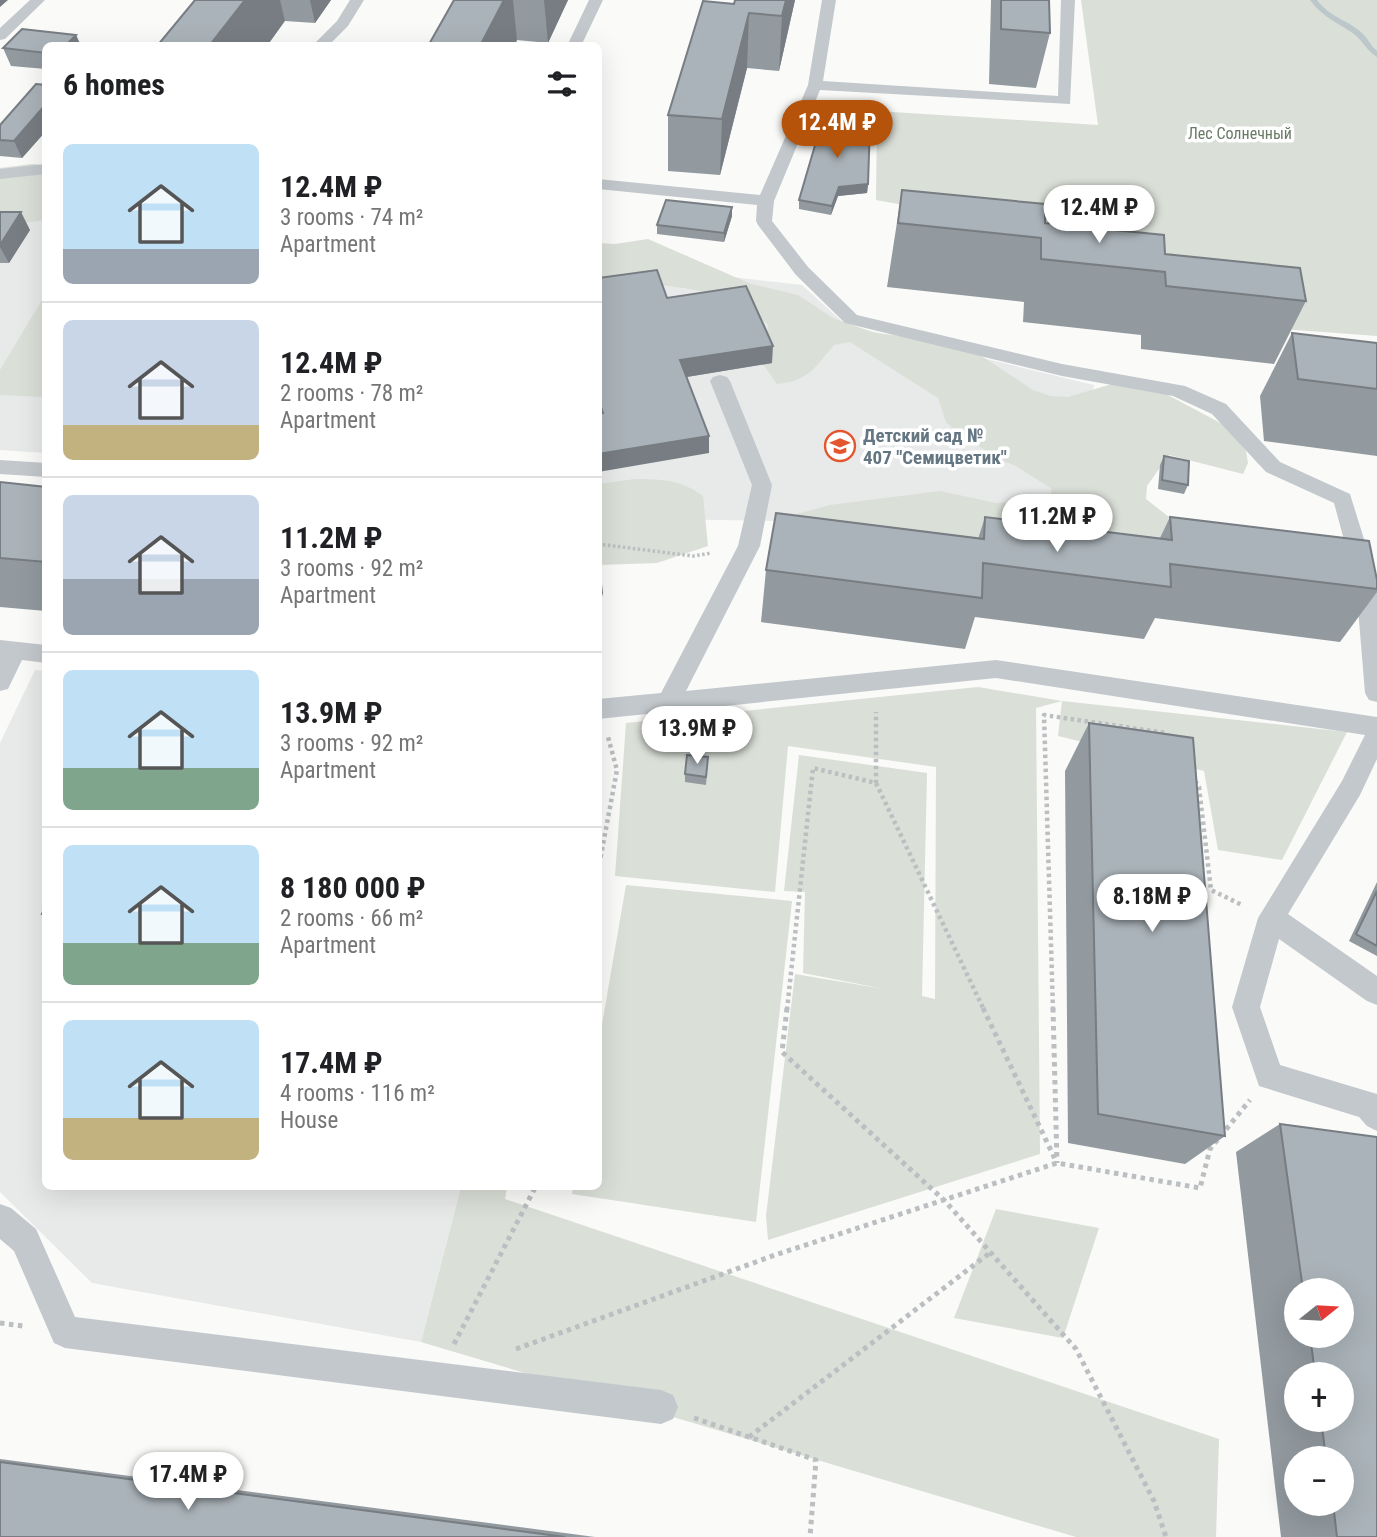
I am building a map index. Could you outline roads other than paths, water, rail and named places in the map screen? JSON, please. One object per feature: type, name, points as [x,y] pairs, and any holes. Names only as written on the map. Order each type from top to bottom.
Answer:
[{"type":"lane","points":[[0,37],[38,0]]},
{"type":"lane","points":[[323,42],[343,23],[358,0]]},
{"type":"lane","points":[[576,42],[596,0]]},
{"type":"lane","points":[[829,0],[814,85],[766,201],[764,221],[802,271],[851,319],[1062,370],[1178,390],[1219,409],[1273,467],[1343,499],[1367,584],[1377,693]]},
{"type":"lane","points":[[814,85],[1065,101],[1068,0]]},
{"type":"lane","points":[[0,174],[42,169]]},
{"type":"lane","points":[[602,184],[766,201]]},
{"type":"lane","points":[[668,702],[749,546],[762,485],[720,381]]},
{"type":"lane","points":[[0,467],[42,470]]},
{"type":"lane","points":[[0,682],[8,650],[42,654]]},
{"type":"lane","points":[[602,709],[996,669],[1377,727]]},
{"type":"lane","points":[[1377,734],[1351,788],[1270,918],[1246,1007],[1269,1076],[1368,1105],[1377,1116]]},
{"type":"lane","points":[[1270,918],[1377,992]]},
{"type":"lane","points":[[0,1219],[25,1240],[65,1332],[661,1407]]},
{"type":"waterway","points":[[1313,0],[1321,11],[1360,35],[1364,43],[1377,55]]},
{"type":"place","name":"Детский сад № 407 \"Семицветик\"","points":[[840,446]]},
{"type":"park label","name":"Лес Солнечный","points":[[1240,133]]}]
